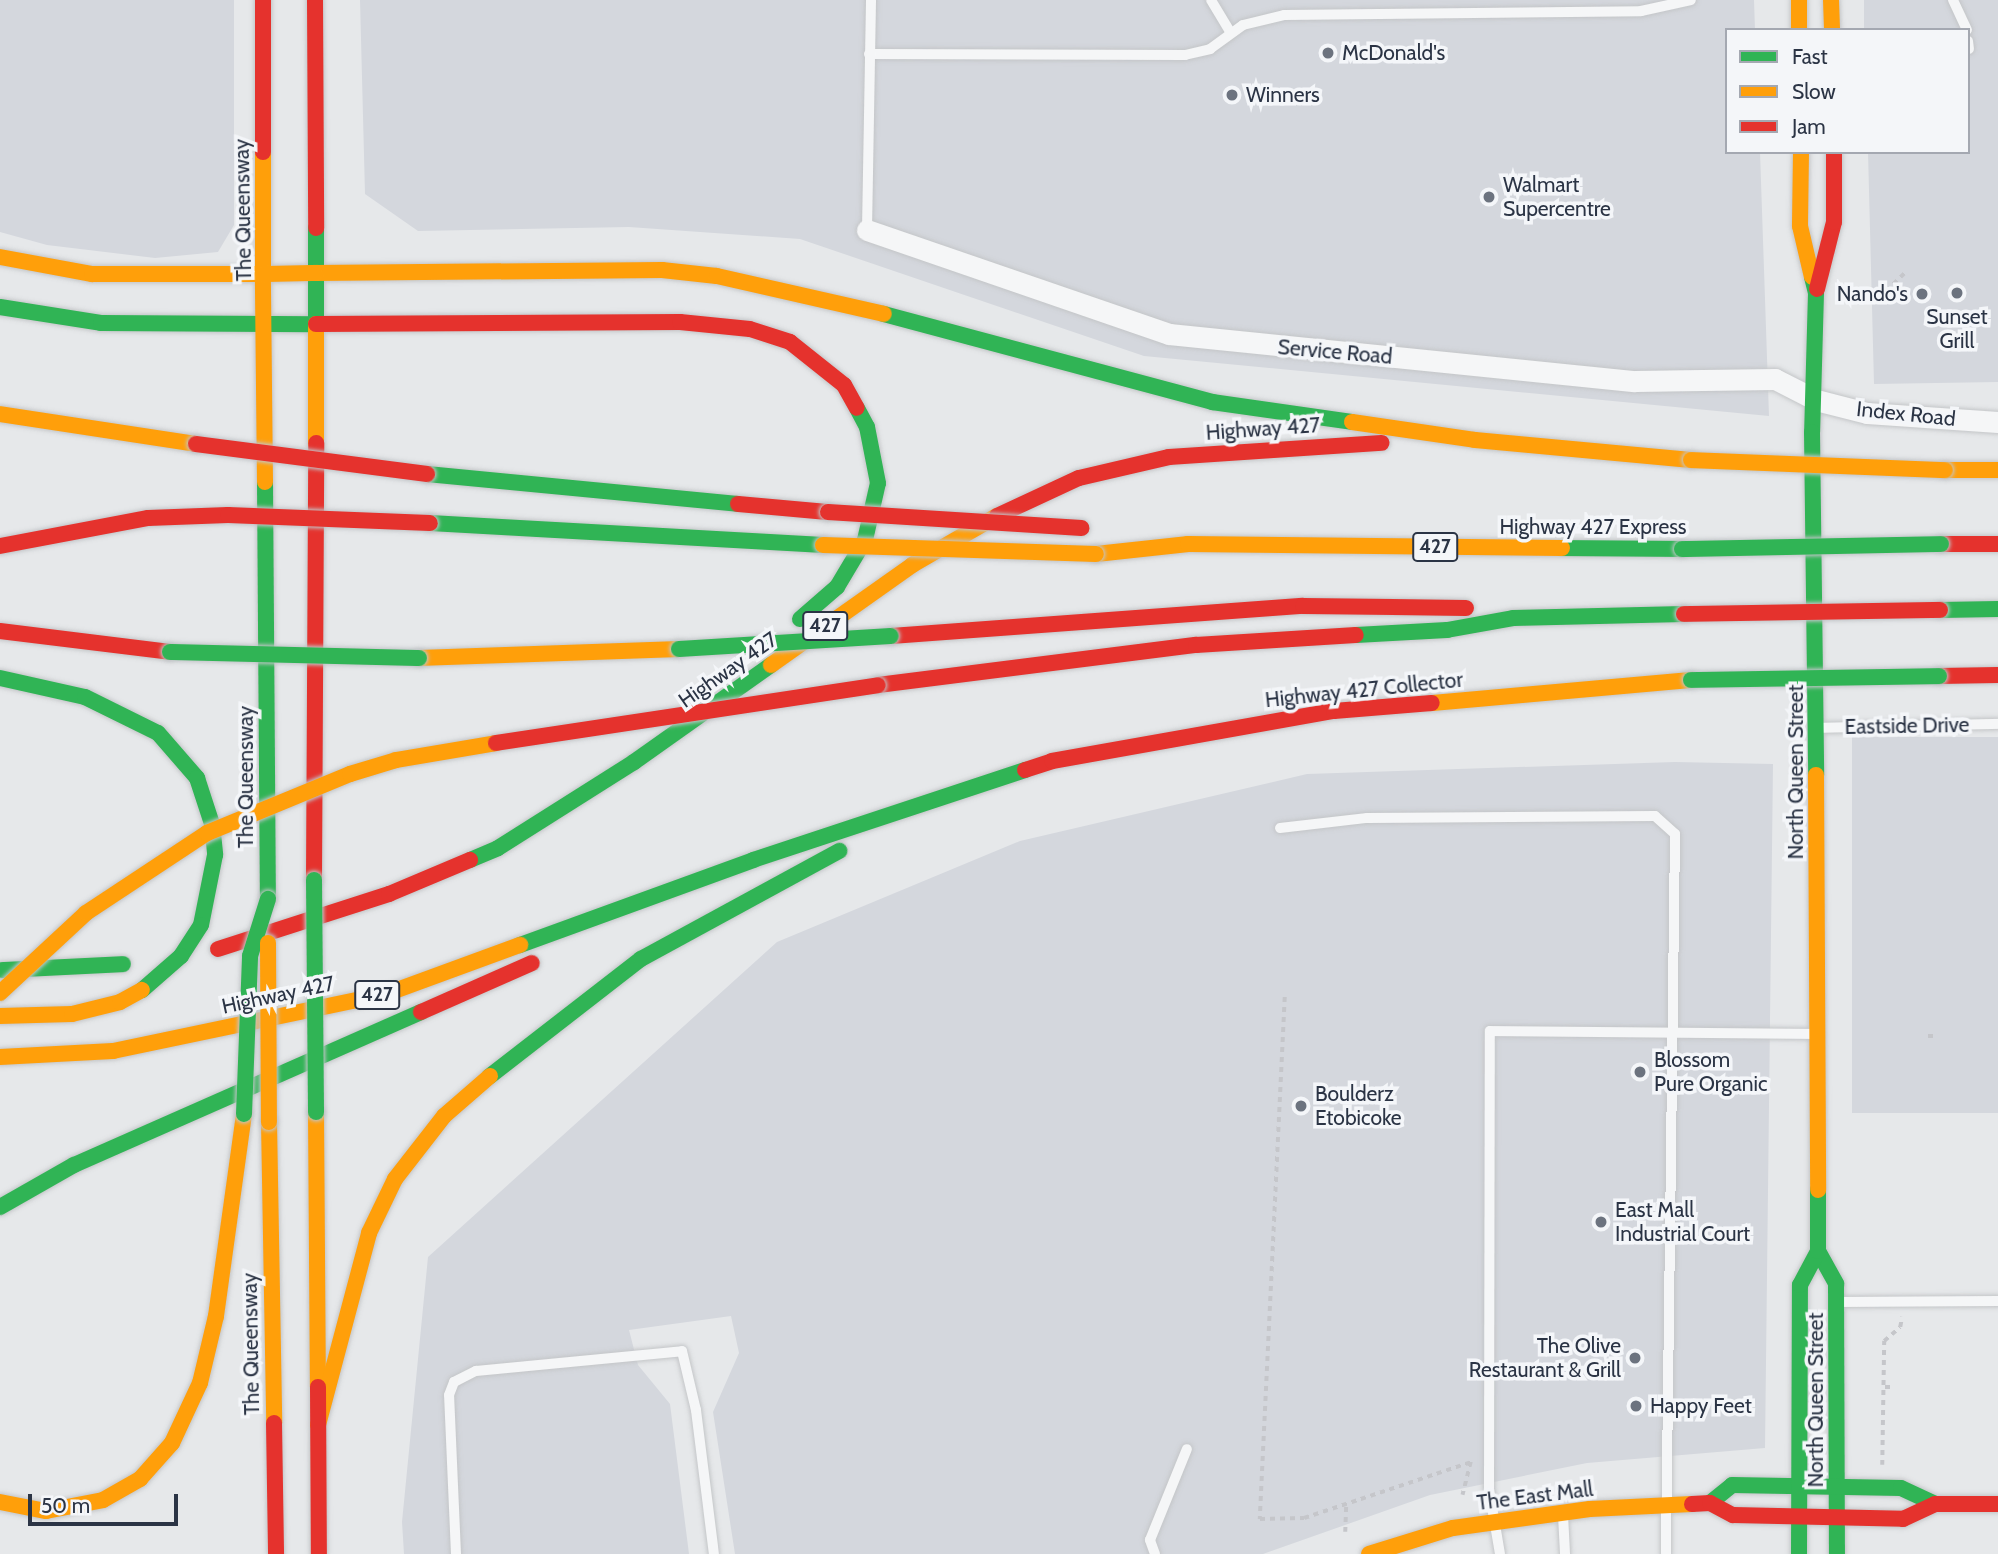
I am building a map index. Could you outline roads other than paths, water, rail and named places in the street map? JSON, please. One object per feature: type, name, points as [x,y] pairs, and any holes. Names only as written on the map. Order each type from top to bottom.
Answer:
[{"type":"main road","name":"The Queensway","points":[[263,0],[269,1122],[276,1554]]},
{"type":"main road","points":[[315,0],[314,880],[319,1554]]},
{"type":"main road","points":[[1799,0],[1799,28]]},
{"type":"main road","points":[[1832,0],[1832,28]]},
{"type":"main road","name":"North Queen Street","points":[[1799,1554],[1800,1285],[1818,1251],[1819,1034],[1812,432],[1816,400],[1816,293],[1800,226],[1801,154]]},
{"type":"main road","name":"North Queen Street","points":[[1816,293],[1834,222],[1834,154]]},
{"type":"main road","points":[[0,257],[92,274],[662,271],[717,276],[872,310],[1212,402],[1475,440]]},
{"type":"main road","points":[[0,307],[100,323],[725,325],[790,342],[844,384],[867,426],[878,482],[865,540],[837,587],[634,762]]},
{"type":"main road","points":[[0,414],[197,444],[427,474],[828,512],[1098,529]]},
{"type":"main road","name":"427","points":[[1475,440],[1691,460],[1998,470]]},
{"type":"main road","name":"Highway 427","points":[[218,948],[443,874],[498,848],[634,762],[912,565],[1021,502],[1079,478],[1182,456],[1283,446],[1475,440]]},
{"type":"main road","points":[[0,546],[148,518],[268,516],[823,545],[1096,554],[1188,544]]},
{"type":"main road","points":[[1123,533],[1188,544]]},
{"type":"main road","name":"Highway 427 Express","points":[[1188,544],[1682,549],[1998,544]]},
{"type":"main road","points":[[0,631],[170,652],[419,658],[679,649],[1303,606],[1446,605],[1513,618]]},
{"type":"main road","points":[[0,993],[86,913],[196,840],[255,810],[350,774],[396,760],[878,685],[1196,645],[1447,630],[1513,618],[1998,609]]},
{"type":"main road","name":"Highway 427 Collector","points":[[753,860],[952,791],[1052,761],[1141,742],[1334,711],[1691,680],[1998,676]]},
{"type":"main road","points":[[0,678],[85,698],[158,733],[197,778],[212,824],[215,855],[201,925],[181,956],[148,987],[120,1002],[72,1014],[0,1016]]},
{"type":"main road","points":[[318,1425],[377,1214],[394,1178],[444,1116],[526,1044],[641,959],[952,791]]},
{"type":"main road","points":[[0,1207],[74,1165],[558,951],[753,860]]},
{"type":"main road","name":"Highway 427","points":[[0,1057],[113,1051],[386,994],[753,860]]},
{"type":"main road","points":[[0,1502],[46,1511],[103,1500],[139,1479],[172,1443],[200,1383],[216,1316],[244,1114],[250,956],[268,899]]},
{"type":"main road","points":[[0,970],[122,964]]},
{"type":"main road","name":"North Queen Street","points":[[1818,1251],[1836,1284],[1836,1554]]},
{"type":"main road","name":"The East Mall","points":[[1369,1554],[1492,1521],[1563,1512],[1710,1503],[1732,1485],[1901,1488],[1935,1504]]},
{"type":"main road","name":"The East Mall","points":[[1710,1503],[1733,1516],[1903,1519],[1935,1504],[1998,1504]]},
{"type":"street","name":"Service Road","points":[[867,229],[1169,334],[1634,381],[1775,379],[1816,400]]},
{"type":"street","name":"Index Road","points":[[1816,400],[1867,413],[1998,422]]},
{"type":"lane","points":[[867,229],[871,0]]},
{"type":"lane","points":[[1211,0],[1230,32]]},
{"type":"lane","points":[[869,54],[1185,54],[1210,49],[1230,32],[1284,15],[1616,12],[1691,0]]},
{"type":"lane","points":[[1953,0],[1966,28]]},
{"type":"lane","name":"Eastside Drive","points":[[1817,728],[1998,724]]},
{"type":"lane","points":[[1280,828],[1367,818],[1655,816],[1675,834],[1676,1030],[1666,1554]]},
{"type":"lane","points":[[1500,1554],[1492,1521],[1490,1031],[1676,1030],[1819,1034]]},
{"type":"lane","points":[[1837,1303],[1998,1301]]},
{"type":"lane","points":[[456,1554],[449,1395],[454,1382],[476,1371],[682,1351],[696,1410],[714,1554]]},
{"type":"lane","points":[[1155,1554],[1150,1540],[1187,1449]]},
{"type":"lane","points":[[1563,1512],[1565,1554]]},
{"type":"place","name":"McDonald's","points":[[1328,53]]},
{"type":"place","name":"Winners","points":[[1232,95]]},
{"type":"place","name":"Walmart Supercentre","points":[[1489,197]]},
{"type":"place","name":"Sunset Grill","points":[[1957,293]]},
{"type":"place","name":"Nando's","points":[[1922,294]]},
{"type":"place","name":"Blossom Pure Organic","points":[[1640,1072]]},
{"type":"place","name":"Boulderz Etobicoke","points":[[1301,1106]]},
{"type":"place","name":"East Mall Industrial Court","points":[[1601,1222]]},
{"type":"place","name":"The Olive Restaurant & Grill","points":[[1635,1358]]},
{"type":"place","name":"Happy Feet","points":[[1636,1406]]}]
